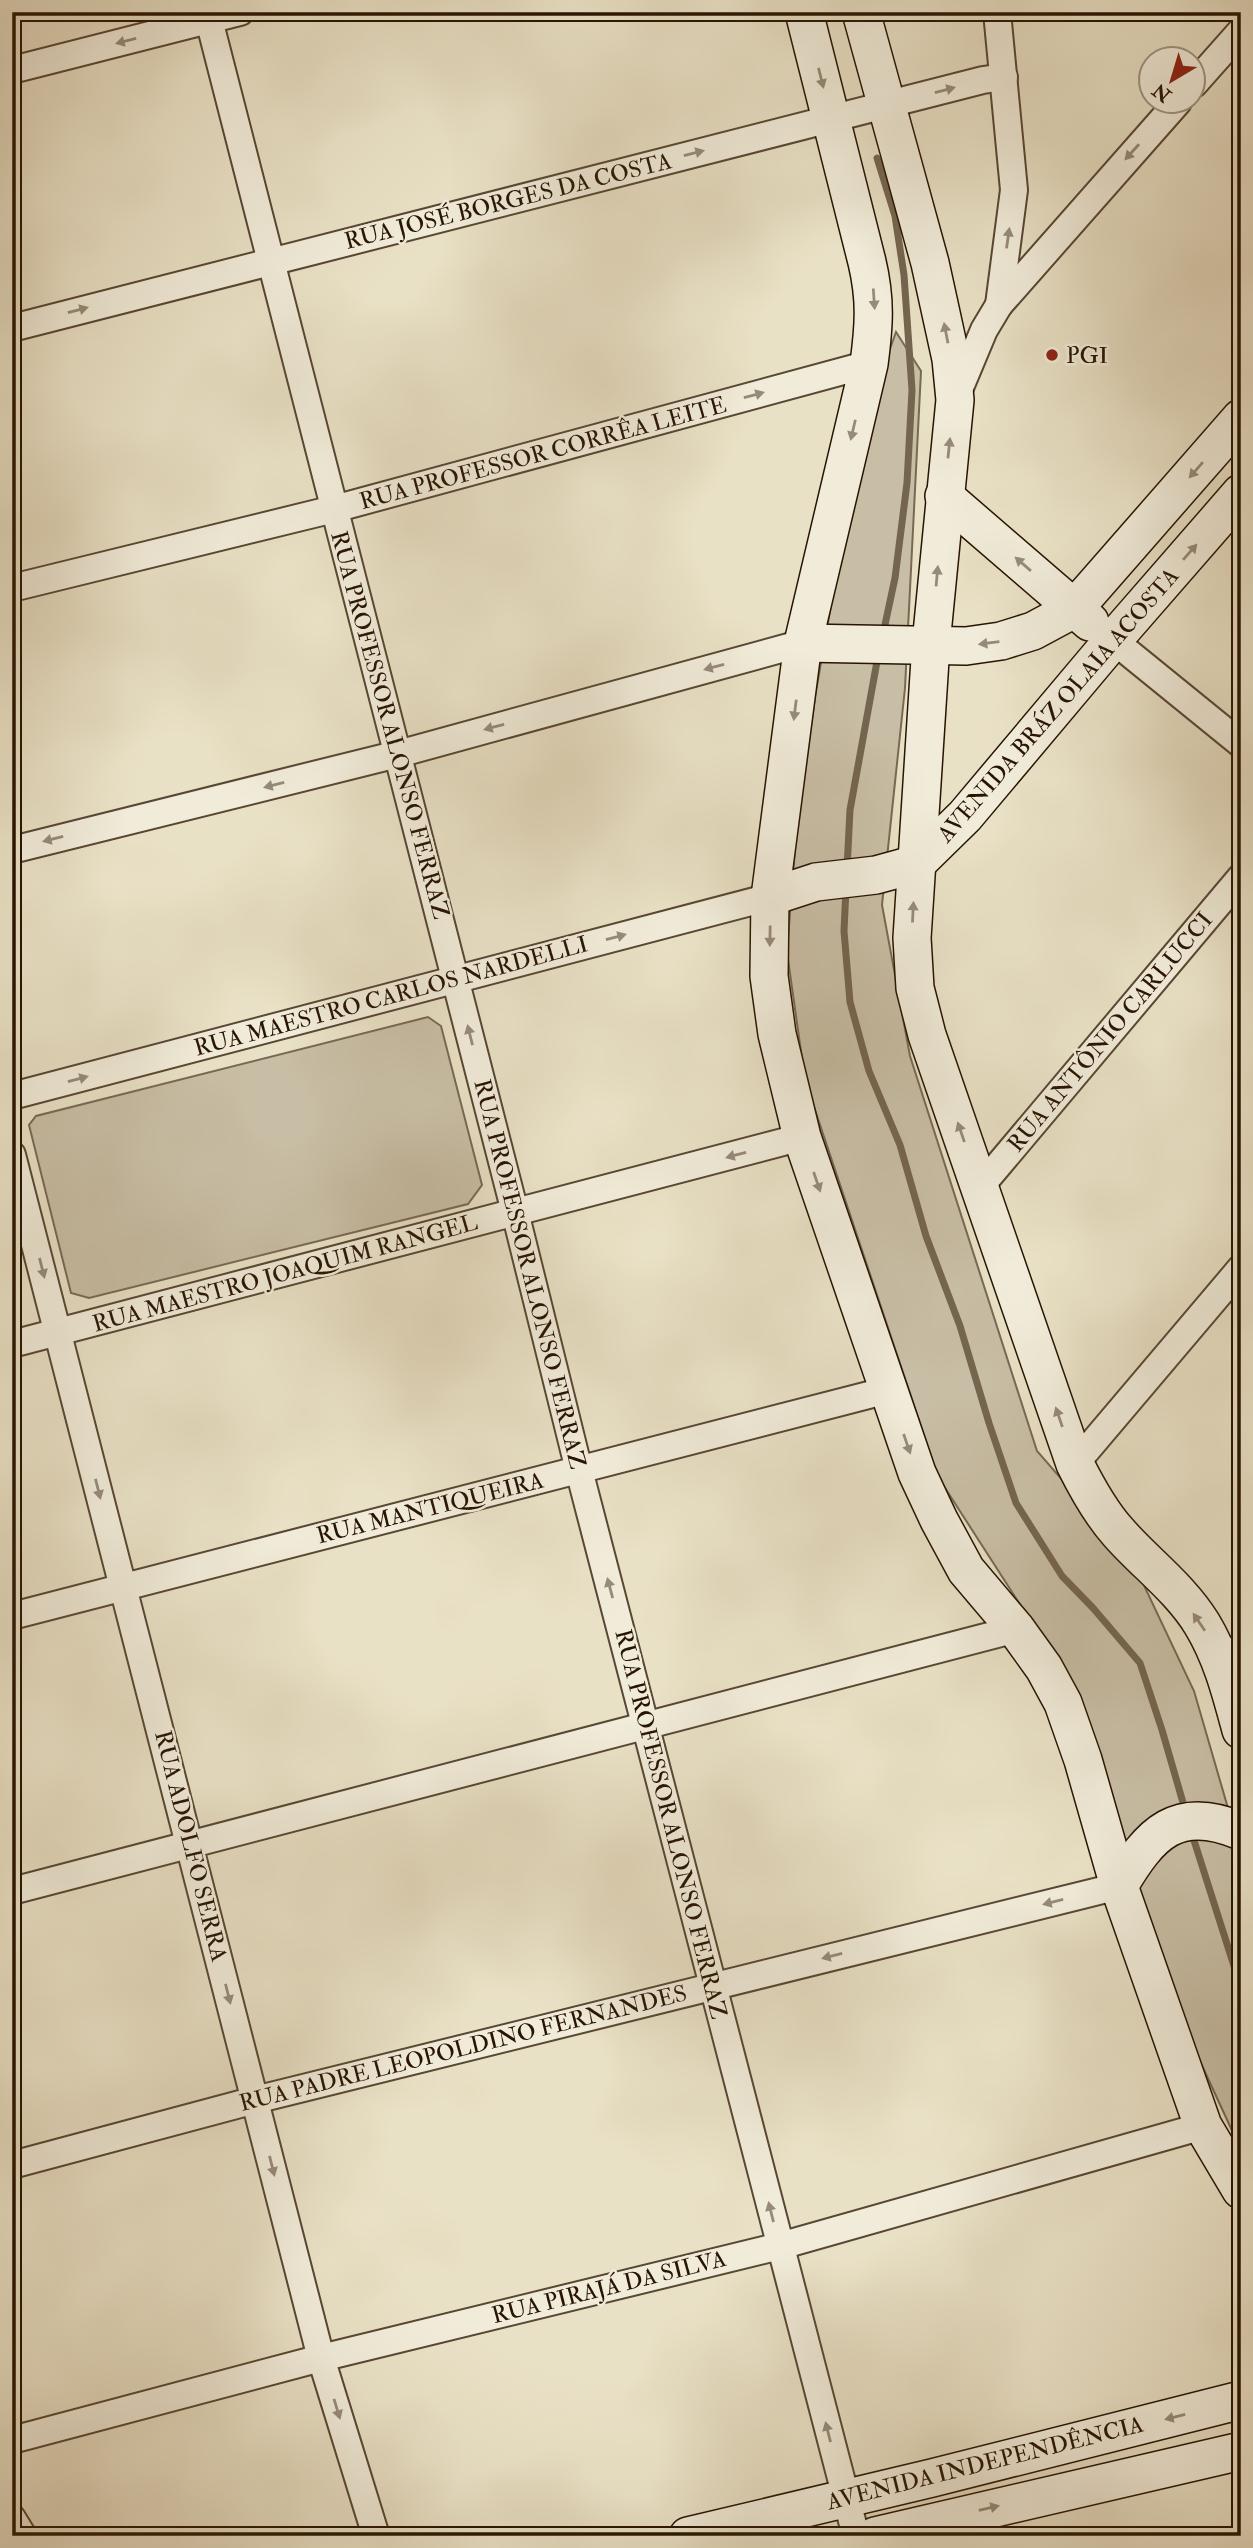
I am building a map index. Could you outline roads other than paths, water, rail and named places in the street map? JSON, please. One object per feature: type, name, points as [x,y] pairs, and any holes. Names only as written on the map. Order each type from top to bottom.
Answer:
[{"type":"street","points":[[12,70],[208,16],[240,12]]},
{"type":"street","points":[[804,12],[874,291],[875,317],[869,364],[803,643],[770,898],[769,976],[777,1034],[802,1138],[917,1473],[966,1570],[1016,1629],[1044,1668],[1063,1703],[1083,1760],[1119,1886],[1203,2126],[1241,2190]]},
{"type":"street","points":[[862,12],[933,275],[951,359],[954,400],[944,496],[898,643],[916,864],[912,938],[915,988],[928,1035],[1075,1464],[1091,1496],[1118,1532],[1164,1577],[1232,1656],[1241,1730]]},
{"type":"street","points":[[997,12],[1014,190],[999,305]]},
{"type":"street","name":"RUA PROFESSOR ALONSO FERRAZ","points":[[208,16],[579,1470],[856,2536]]},
{"type":"street","points":[[1208,68],[1241,31]]},
{"type":"street","name":"RUA JOSÉ BORGES DA COSTA","points":[[12,328],[983,80],[1004,77]]},
{"type":"street","points":[[954,400],[984,330],[999,305],[1166,116]]},
{"type":"street","name":"RUA PROFESSOR CORRÊA LEITE","points":[[12,589],[334,509],[869,364]]},
{"type":"street","points":[[12,850],[398,754],[803,643],[967,646],[1001,641],[1033,631],[1074,609],[1241,418]]},
{"type":"street","name":"AVENIDA BRÁZ OLAIA ACOSTA","points":[[770,898],[816,882],[876,875],[916,864],[965,816],[1112,640],[1241,494]]},
{"type":"street","points":[[944,496],[1074,609],[1241,744]]},
{"type":"street","name":"RUA ANTÔNIO CARLUCCI","points":[[980,1186],[1241,877]]},
{"type":"street","name":"RUA MAESTRO CARLOS NARDELLI","points":[[12,1096],[770,898]]},
{"type":"street","name":"RUA MAESTRO JOAQUIM RANGEL","points":[[12,1344],[802,1138]]},
{"type":"street","name":"RUA ADOLFO SERRA","points":[[12,1155],[321,2358],[376,2536]]},
{"type":"street","points":[[1075,1464],[1241,1268]]},
{"type":"street","name":"RUA MANTIQUEIRA","points":[[12,1616],[888,1390]]},
{"type":"street","points":[[12,1891],[1016,1629]]},
{"type":"street","points":[[1119,1886],[1137,1855],[1158,1832],[1187,1821],[1229,1826]]},
{"type":"street","name":"RUA PADRE LEOPOLDINO FERNANDES","points":[[12,2165],[255,2100],[1119,1886]]},
{"type":"street","name":"RUA PIRAJÁ DA SILVA","points":[[12,2440],[321,2358],[779,2246],[1203,2126]]},
{"type":"street","name":"AVENIDA INDEPENDÊNCIA","points":[[688,2536],[1241,2400]]},
{"type":"street","name":"AVENIDA INDEPENDÊNCIA","points":[[875,2536],[1241,2451]]},
{"type":"street","points":[[12,2518],[23,2536]]},
{"type":"waterway","points":[[877,158],[895,216],[904,275],[912,390],[907,483],[895,578],[883,634]]},
{"type":"waterway","points":[[847,869],[850,810],[878,656]]},
{"type":"waterway","points":[[846,888],[844,931],[850,1002],[869,1071],[900,1145],[926,1236],[960,1326],[1016,1503],[1062,1576],[1140,1663],[1186,1813]]},
{"type":"waterway","points":[[1191,1831],[1241,1988]]},
{"type":"place","name":"PGI","points":[[1052,355]]}]
